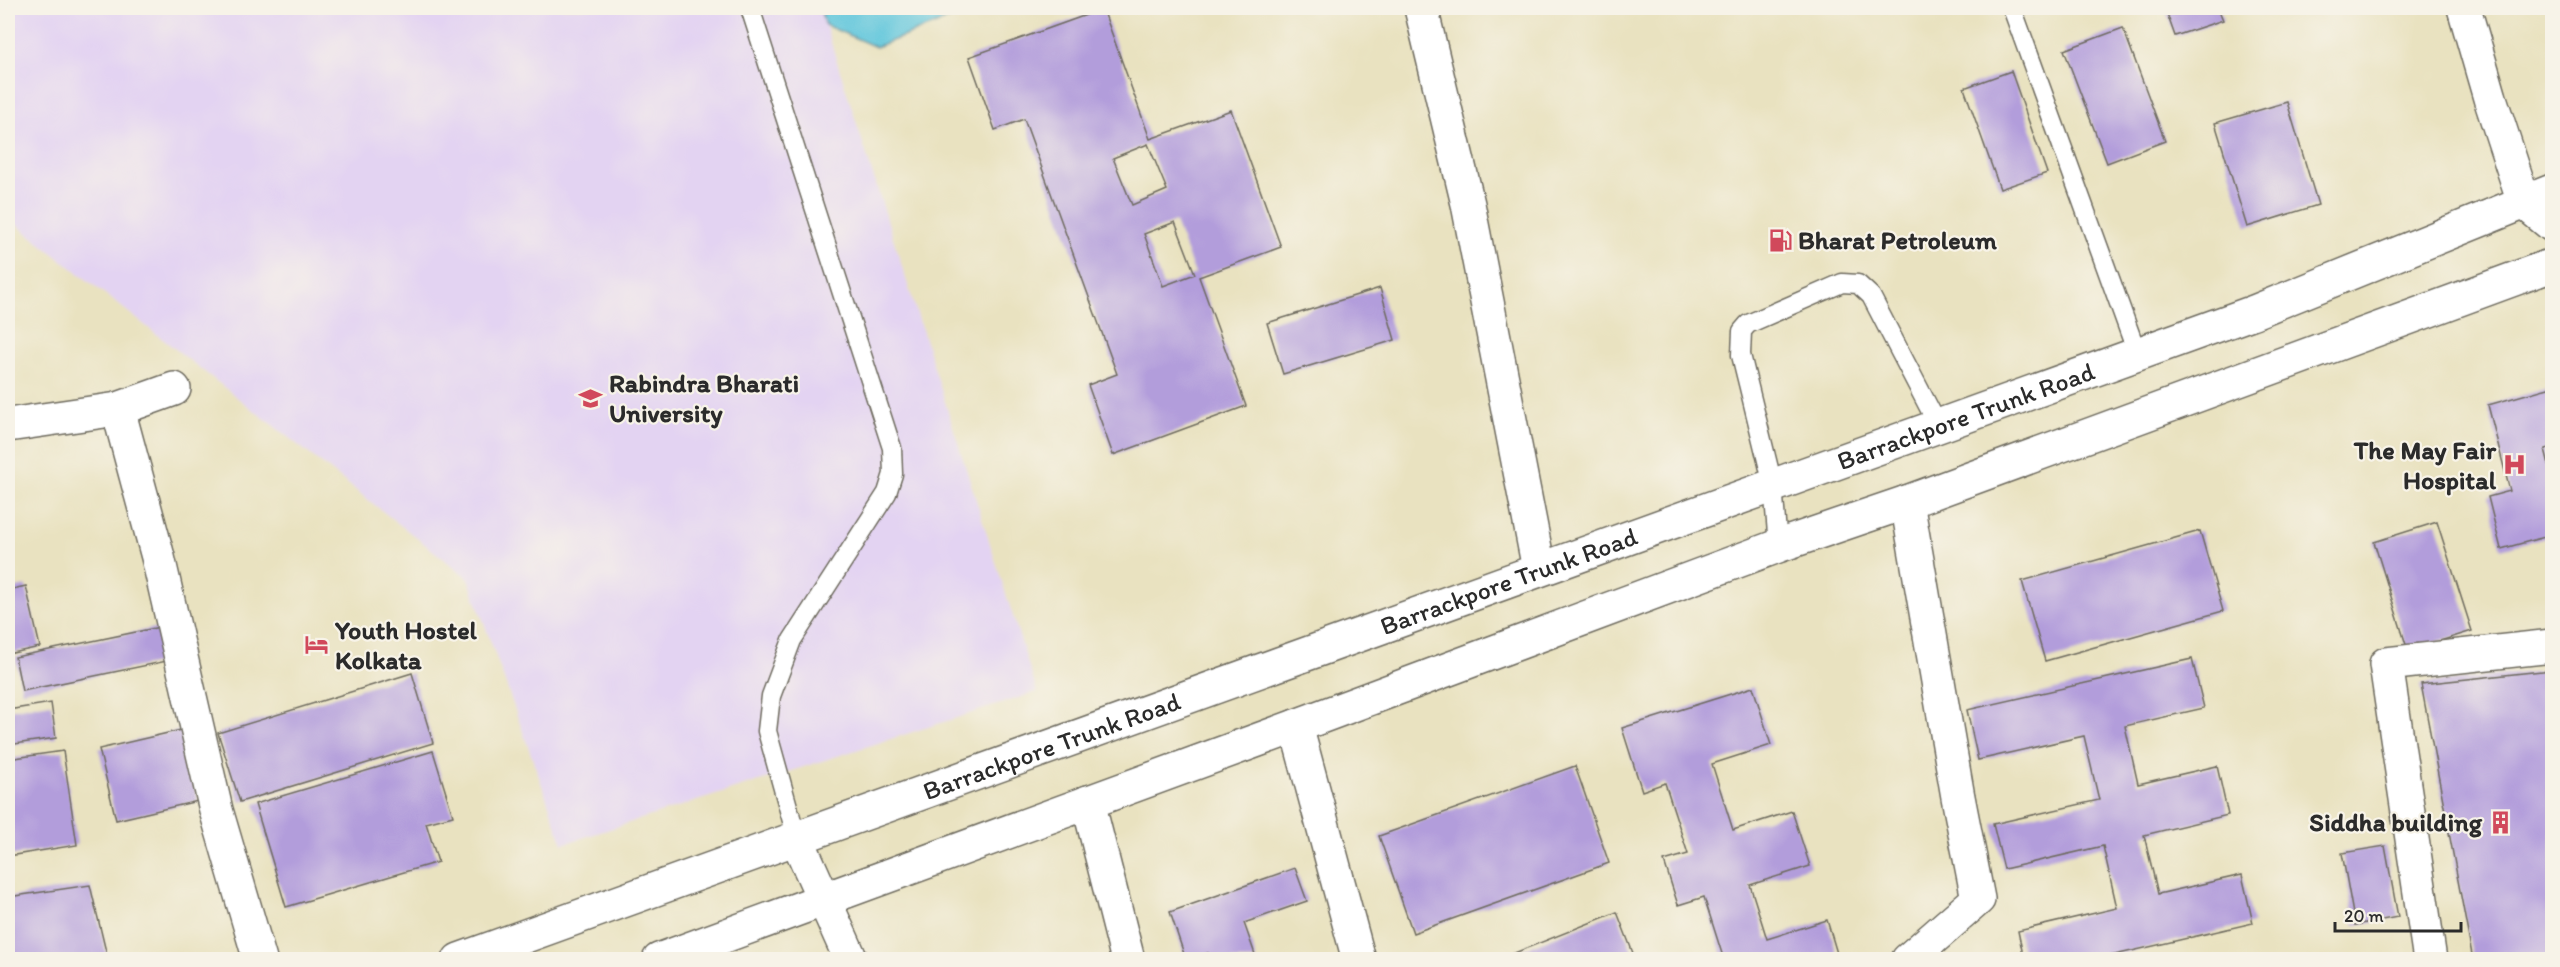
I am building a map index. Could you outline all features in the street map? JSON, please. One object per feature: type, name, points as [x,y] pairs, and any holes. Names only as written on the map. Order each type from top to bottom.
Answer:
[{"type":"main road","points":[[1421,8],[1468,204],[1539,568]]},
{"type":"main road","points":[[2464,8],[2490,98],[2553,225]]},
{"type":"main road","name":"Barrackpore Trunk Road","points":[[459,960],[1539,568],[2254,312],[2538,196]]},
{"type":"main road","points":[[659,960],[1778,546],[1907,502],[2553,265]]},
{"type":"main road","points":[[8,425],[118,409],[174,389]]},
{"type":"main road","points":[[118,409],[158,557],[216,810],[260,960]]},
{"type":"main road","points":[[1907,502],[1978,899],[1908,960]]},
{"type":"main road","points":[[2430,960],[2386,664],[2553,646]]},
{"type":"main road","points":[[1296,726],[1359,960]]},
{"type":"main road","points":[[1088,802],[1128,960]]},
{"type":"main road","points":[[797,838],[851,960]]},
{"type":"lane","points":[[750,8],[892,448],[893,474],[887,493],[792,640],[771,696],[767,731],[797,838]]},
{"type":"lane","points":[[2012,8],[2137,353]]},
{"type":"lane","points":[[1778,546],[1773,485],[1741,355],[1742,331],[1748,324],[1842,283],[1858,284],[1871,296],[1938,425]]},
{"type":"shaded area","name":"Rabindra Bharati University","points":[[8,8],[820,8],[1037,692],[563,844],[468,578],[8,218]]},
{"type":"water","points":[[820,8],[978,8],[876,47],[825,25]]},
{"type":"building","points":[[2165,8],[2218,8],[2223,20],[2175,36]]},
{"type":"building","points":[[1103,9],[1150,139],[1231,110],[1281,247],[1199,277],[1246,406],[1113,455],[1088,385],[1117,374],[1024,119],[995,130],[969,57]],"holes":[[[1148,144],[1167,190],[1132,205],[1113,158]],[[1175,222],[1195,274],[1163,286],[1144,234]]]},
{"type":"building","points":[[2123,28],[2165,141],[2107,163],[2064,50]]},
{"type":"building","points":[[2011,71],[2047,173],[2000,189],[1964,88]]},
{"type":"building","points":[[2287,102],[2318,205],[2247,227],[2215,123]]},
{"type":"building","points":[[1380,288],[1395,340],[1283,374],[1267,323]]},
{"type":"building","points":[[2552,387],[2552,447],[2545,449],[2552,476],[2552,535],[2501,549],[2488,497],[2510,491],[2488,405]]},
{"type":"building","points":[[2437,522],[2472,631],[2408,651],[2374,542]]},
{"type":"building","points":[[2200,531],[2223,611],[2045,661],[2022,581]]},
{"type":"building","points":[[26,586],[40,647],[8,654],[8,590]]},
{"type":"building","points":[[165,626],[172,660],[22,691],[15,657]]},
{"type":"building","points":[[2192,659],[2204,708],[2125,726],[2138,784],[2217,766],[2228,815],[2144,835],[2158,894],[2242,875],[2253,923],[2093,960],[2024,960],[2018,931],[2117,908],[2103,846],[2004,869],[1993,824],[2099,800],[2084,736],[1978,760],[1967,710]]},
{"type":"building","name":"Siddha building","points":[[2552,670],[2552,960],[2473,960],[2421,684]]},
{"type":"building","points":[[412,673],[433,743],[240,802],[218,733]]},
{"type":"building","points":[[1753,687],[1771,745],[1712,764],[1733,830],[1792,811],[1810,866],[1750,885],[1767,939],[1827,920],[1839,960],[1724,960],[1704,897],[1678,905],[1664,861],[1688,854],[1665,783],[1642,791],[1622,728]]},
{"type":"building","points":[[51,703],[56,738],[8,745],[8,710]]},
{"type":"building","points":[[181,730],[198,801],[116,820],[99,749]]},
{"type":"building","points":[[63,751],[77,845],[8,856],[8,759]]},
{"type":"building","points":[[433,751],[453,816],[426,823],[438,862],[286,907],[255,804]]},
{"type":"building","points":[[1575,766],[1609,863],[1413,933],[1379,836]]},
{"type":"building","points":[[2385,846],[2398,917],[2355,925],[2342,853]]},
{"type":"building","points":[[1295,868],[1307,901],[1244,923],[1257,960],[1210,960],[1208,953],[1186,960],[1170,912]]},
{"type":"building","points":[[90,885],[108,960],[8,960],[8,897]]},
{"type":"building","points":[[1617,912],[1633,953],[1617,960],[1497,960]]},
{"type":"place","name":"Bharat Petroleum","points":[[1780,240]]},
{"type":"place","name":"Rabindra Bharati University","points":[[591,398]]},
{"type":"place","name":"The May Fair Hospital","points":[[2514,465]]},
{"type":"place","name":"Youth Hostel Kolkata","points":[[317,645]]},
{"type":"place","name":"Siddha building","points":[[2500,822]]}]
